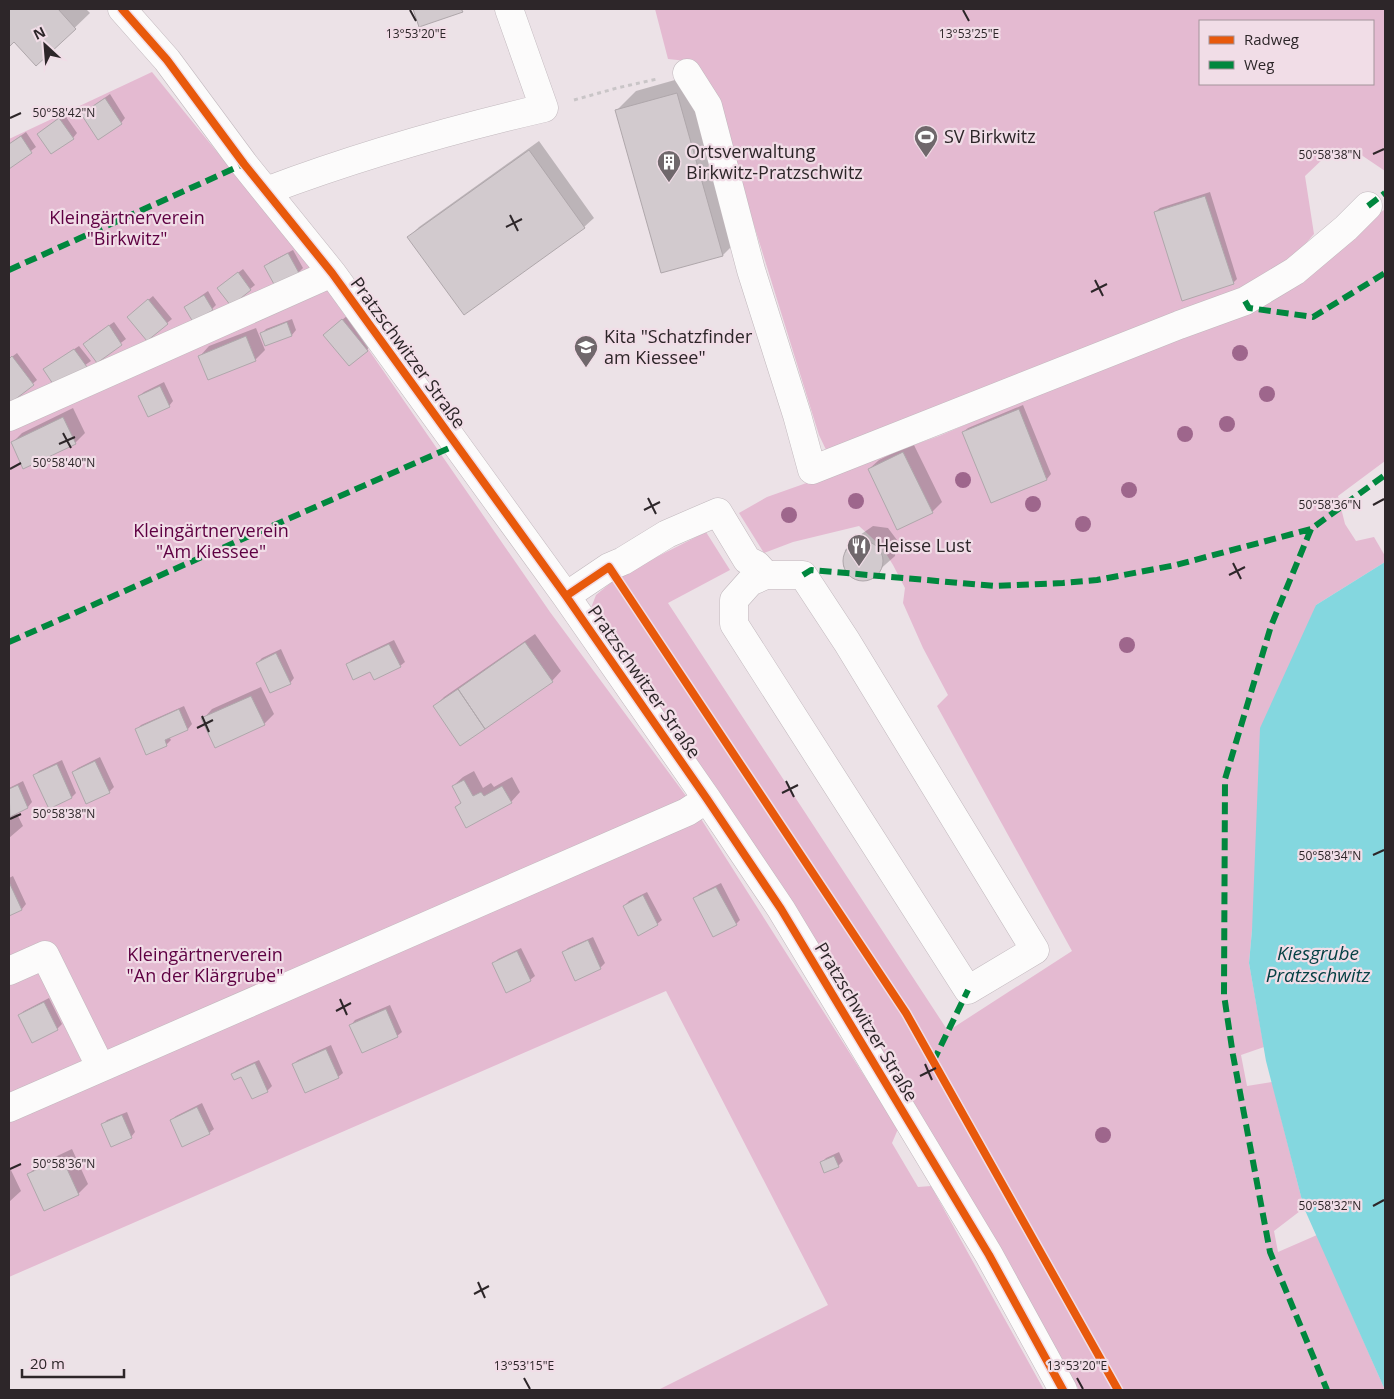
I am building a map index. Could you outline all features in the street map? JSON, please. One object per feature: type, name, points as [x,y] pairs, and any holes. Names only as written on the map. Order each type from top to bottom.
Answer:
[{"type":"street","name":"Pratzschwitzer Straße","points":[[122,9],[167,60],[266,191],[332,273],[566,596],[707,799],[796,935],[989,1255],[1064,1390]]},
{"type":"street","points":[[266,191],[300,178],[393,149],[544,108],[509,9]]},
{"type":"street","points":[[687,73],[708,106],[751,270],[798,415],[812,470],[1178,325],[1245,301],[1295,271],[1346,228],[1368,206]]},
{"type":"street","points":[[9,417],[332,273]]},
{"type":"street","points":[[566,596],[609,567],[623,561],[667,534],[718,512],[748,560],[757,565],[766,575],[803,575],[847,642],[1035,950],[968,990],[734,624],[734,600],[750,582],[766,575]]},
{"type":"street","points":[[9,1108],[100,1066],[687,812],[707,799]]},
{"type":"street","points":[[9,971],[45,955],[100,1066]]},
{"type":"path","points":[[544,108],[617,88],[687,73]]},
{"type":"green space","name":"SV Birkwitz","points":[[655,9],[1385,9],[1385,171],[1351,148],[1326,156],[1305,176],[1314,234],[1288,264],[1241,291],[828,454],[819,435],[719,112],[696,62],[668,59]]},
{"type":"green space","points":[[152,72],[317,275],[550,612],[689,800],[898,1129],[892,1143],[918,1187],[931,1186],[1044,1390],[658,1390],[828,1305],[666,991],[9,1277],[9,139]]},
{"type":"green space","points":[[1385,209],[1385,461],[1338,496],[1345,524],[1356,541],[1374,537],[1385,556],[1385,562],[1316,605],[1252,930],[1249,963],[1264,1047],[1241,1055],[1247,1086],[1272,1082],[1304,1208],[1274,1231],[1278,1252],[1317,1235],[1385,1390],[1079,1390],[997,1245],[591,608],[596,595],[619,576],[706,532],[730,570],[668,603],[948,1031],[1072,951],[937,706],[948,695],[923,648],[903,603],[905,588],[882,547],[859,526],[793,542],[764,553],[739,513],[767,497],[939,436],[1184,332],[1355,234]]},
{"type":"water","name":"Kiesgrube Pratzschwitz","points":[[1385,562],[1385,1390],[1304,1208],[1266,1061],[1249,963],[1260,728],[1316,605]]},
{"type":"building","points":[[9,9],[58,9],[76,29],[36,66],[14,42],[9,47]]},
{"type":"building","points":[[413,9],[461,9],[463,12],[419,27]]},
{"type":"building","name":"Ortsverwaltung Birkwitz-Pratzschwitz","points":[[677,93],[723,256],[661,273],[615,110]]},
{"type":"building","points":[[105,98],[122,124],[98,140],[81,114]]},
{"type":"building","points":[[59,118],[74,139],[51,154],[37,134]]},
{"type":"building","points":[[21,136],[32,153],[9,169],[9,144]]},
{"type":"building","points":[[529,150],[585,228],[464,315],[407,237]]},
{"type":"building","points":[[1205,196],[1234,284],[1182,301],[1154,212]]},
{"type":"building","points":[[288,253],[299,273],[275,286],[264,266]]},
{"type":"building","points":[[238,272],[251,290],[231,306],[217,288]]},
{"type":"building","points":[[204,295],[213,310],[193,322],[184,307]]},
{"type":"building","points":[[148,299],[168,324],[147,341],[127,317]]},
{"type":"building","points":[[342,319],[368,351],[349,366],[323,335]]},
{"type":"building","points":[[287,322],[292,336],[265,346],[260,333]]},
{"type":"building","points":[[109,325],[122,345],[97,363],[83,344]]},
{"type":"building","points":[[246,336],[256,361],[208,380],[198,356]]},
{"type":"building","points":[[74,349],[87,367],[55,387],[43,369]]},
{"type":"building","points":[[12,356],[34,385],[9,404],[9,359]]},
{"type":"building","points":[[160,386],[170,407],[148,417],[138,396]]},
{"type":"building","points":[[1019,409],[1047,480],[991,503],[962,432]]},
{"type":"building","points":[[63,417],[76,444],[23,469],[11,442]]},
{"type":"building","points":[[903,452],[933,513],[897,530],[868,469]]},
{"type":"building","points":[[867,541],[874,544],[880,550],[883,561],[882,569],[874,578],[867,581],[859,581],[852,578],[844,569],[843,557],[846,550],[855,542]]},
{"type":"building","points":[[525,642],[553,682],[485,729],[458,689]]},
{"type":"building","points":[[389,644],[401,667],[374,680],[370,672],[353,680],[346,664]]},
{"type":"building","points":[[276,653],[291,684],[270,693],[256,663]]},
{"type":"building","points":[[458,689],[485,729],[460,746],[433,706]]},
{"type":"building","points":[[251,696],[265,725],[215,748],[201,718]]},
{"type":"building","points":[[179,709],[188,730],[165,740],[167,746],[146,755],[135,729]]},
{"type":"building","points":[[95,761],[110,793],[86,804],[72,772]]},
{"type":"building","points":[[57,764],[72,798],[49,809],[33,775]]},
{"type":"building","points":[[464,780],[473,796],[481,792],[484,796],[502,786],[512,803],[466,828],[455,807],[461,803],[452,786]]},
{"type":"building","points":[[18,785],[28,808],[10,817],[9,789]]},
{"type":"building","points":[[9,882],[22,910],[9,916]]},
{"type":"building","points":[[716,887],[737,925],[713,937],[693,898]]},
{"type":"building","points":[[643,895],[658,925],[638,936],[623,906]]},
{"type":"building","points":[[588,940],[601,969],[575,981],[562,952]]},
{"type":"building","points":[[517,951],[531,981],[506,993],[492,963]]},
{"type":"building","points":[[44,1002],[58,1030],[32,1043],[18,1015]]},
{"type":"building","points":[[386,1009],[398,1037],[362,1053],[349,1025]]},
{"type":"building","points":[[326,1049],[339,1078],[305,1093],[292,1064]]},
{"type":"building","points":[[255,1063],[268,1092],[252,1099],[241,1077],[234,1080],[231,1074]]},
{"type":"building","points":[[197,1107],[210,1134],[182,1147],[170,1120]]},
{"type":"building","points":[[122,1115],[132,1138],[111,1147],[101,1124]]},
{"type":"building","points":[[834,1156],[839,1167],[824,1173],[820,1162]]},
{"type":"building","points":[[62,1158],[79,1195],[44,1211],[27,1174]]},
{"type":"marked path","points":[[9,270],[244,164]]},
{"type":"marked path","points":[[1368,206],[1385,193]]},
{"type":"marked path","points":[[1245,301],[1249,308],[1313,317],[1385,273]]},
{"type":"marked path","points":[[9,642],[456,445]]},
{"type":"marked path","points":[[803,575],[811,570],[995,586],[1097,580],[1176,565],[1311,529],[1385,475]]},
{"type":"marked path","points":[[1311,529],[1271,626],[1225,779],[1224,995],[1233,1055],[1270,1252],[1327,1390]]},
{"type":"marked path","points":[[933,1062],[968,990]]},
{"type":"cycle path","points":[[122,9],[167,60],[244,164],[332,273],[566,596],[707,799],[781,909],[989,1255],[1063,1390]]},
{"type":"cycle path","points":[[566,596],[609,567],[906,1013],[1118,1390]]},
{"type":"place","name":"SV Birkwitz","points":[[926,158]]},
{"type":"place","name":"Ortsverwaltung Birkwitz-Pratzschwitz","points":[[669,183]]},
{"type":"place","name":"Kita \"Schatzfinder am Kiessee\"","points":[[586,368]]},
{"type":"place","name":"Heisse Lust","points":[[859,567]]},
{"type":"park label","name":"Kleingärtnerverein \"Birkwitz\"","points":[[127,228]]},
{"type":"park label","name":"Kleingärtnerverein \"Am Kiessee\"","points":[[211,541]]},
{"type":"park label","name":"Kleingärtnerverein \"An der Klärgrube\"","points":[[205,965]]}]
